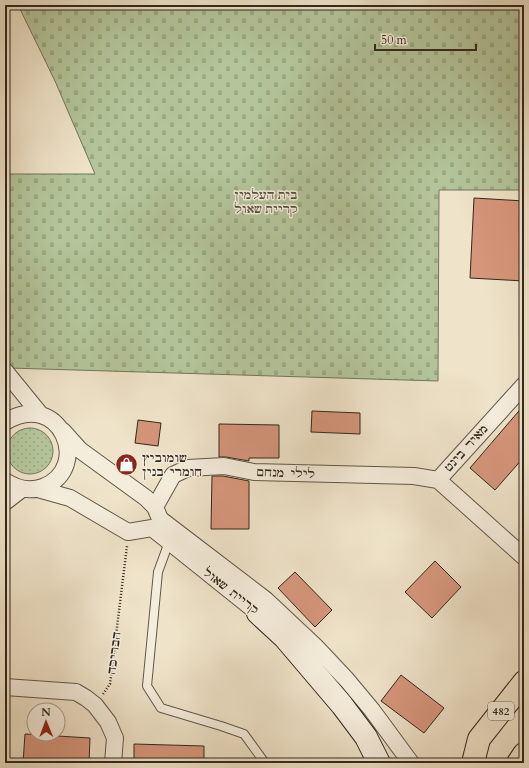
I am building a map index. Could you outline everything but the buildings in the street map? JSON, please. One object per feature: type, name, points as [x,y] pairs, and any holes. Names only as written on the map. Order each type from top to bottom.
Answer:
[{"type":"main road","points":[[258,612],[285,638],[342,705],[366,737],[379,763]]},
{"type":"main road","name":"482","points":[[473,763],[479,739],[524,682]]},
{"type":"main road","points":[[463,763],[479,739]]},
{"type":"main road","points":[[518,763],[524,754]]},
{"type":"street","name":"קריית שאול","points":[[5,371],[40,414],[53,421],[80,450],[146,498],[168,542],[258,612],[315,646]]},
{"type":"street","name":"מאיר בינט","points":[[524,385],[438,480],[524,557]]},
{"type":"street","points":[[5,422],[15,416],[28,413],[40,414]]},
{"type":"street","points":[[38,489],[48,485],[56,479],[65,466],[68,451],[67,441],[63,431]]},
{"type":"street","name":"לילי מנחם","points":[[156,518],[174,475],[188,468],[224,466],[254,472],[414,476],[438,480]]},
{"type":"street","points":[[5,481],[22,489],[38,489],[70,498],[128,532],[156,518]]},
{"type":"street","points":[[5,502],[22,489]]},
{"type":"street","name":"קריית שאול","points":[[156,518],[266,600],[315,646],[367,704],[411,763]]},
{"type":"street","points":[[5,687],[76,692],[86,698],[108,722],[115,738],[113,763]]},
{"type":"lane","points":[[168,542],[158,572],[147,686],[161,708],[244,734],[265,763]]},
{"type":"path","name":"הבריכה","points":[[94,705],[110,684],[128,532]]},
{"type":"green space","name":"בית העלמין קריית שאול","points":[[18,5],[524,5],[524,190],[439,190],[438,381],[9,368],[5,358],[5,174],[95,174],[55,81]]},
{"type":"green space","points":[[25,428],[35,428],[43,432],[49,438],[53,446],[53,456],[49,464],[43,470],[35,474],[25,474],[17,470],[11,464],[7,456],[7,446],[11,438],[17,432]]},
{"type":"place","name":"שומוביץ חומרי בנין","points":[[126,465]]}]
